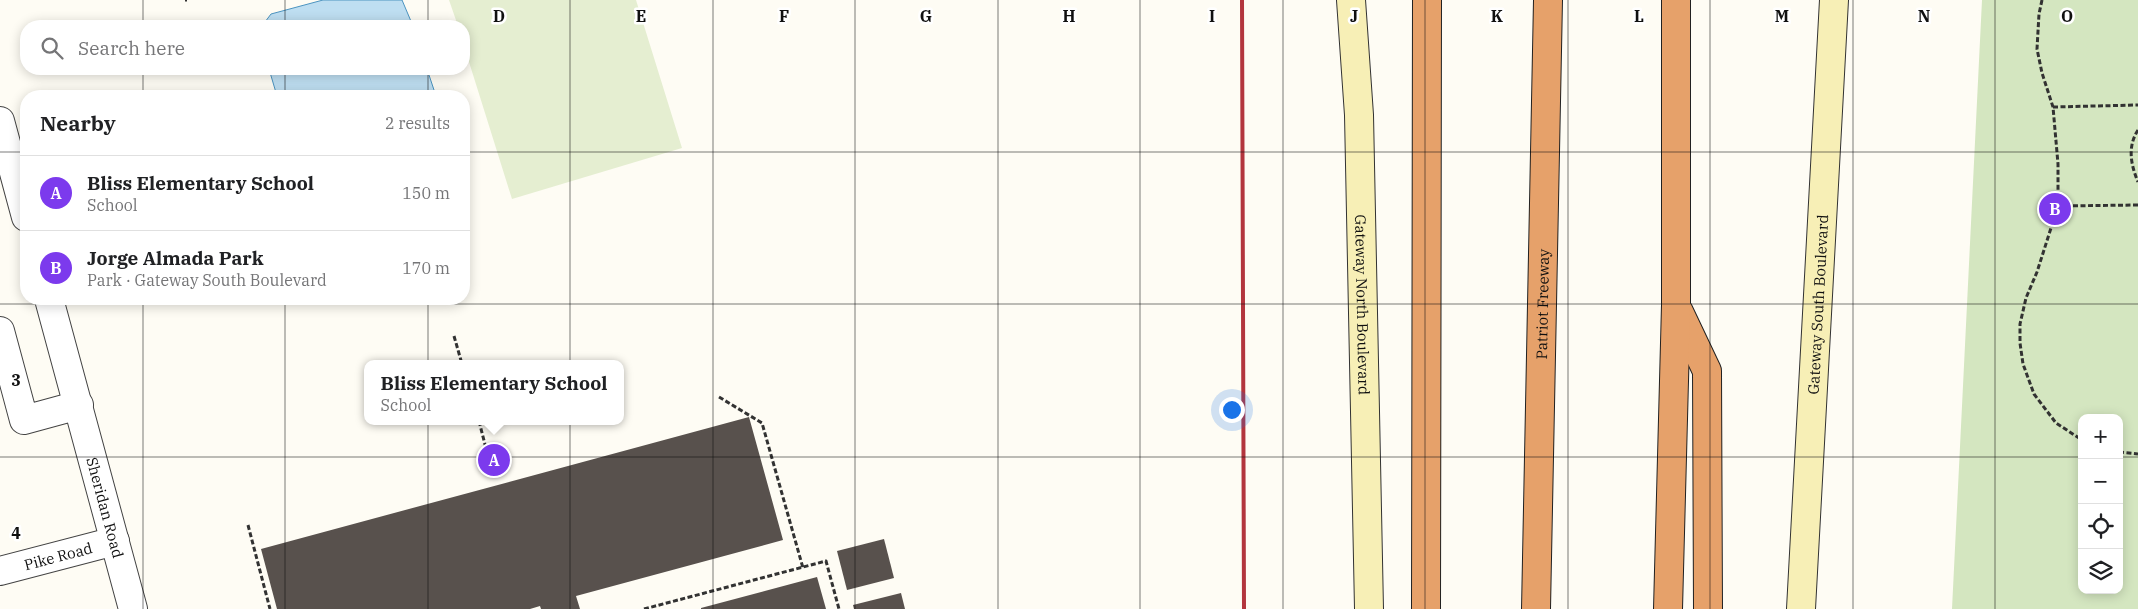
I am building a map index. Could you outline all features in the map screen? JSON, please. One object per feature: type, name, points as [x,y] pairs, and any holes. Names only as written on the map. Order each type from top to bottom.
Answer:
[{"type":"highway","points":[[1426,609],[1427,0]]},
{"type":"highway","name":"Patriot Freeway","points":[[1536,609],[1548,0]]},
{"type":"highway","points":[[1668,609],[1676,305],[1676,0]]},
{"type":"highway","points":[[1676,305],[1707,371],[1708,609]]},
{"type":"main road","name":"Gateway North Boulevard","points":[[1351,0],[1359,115],[1369,609]]},
{"type":"main road","name":"Gateway South Boulevard","points":[[1800,609],[1834,0]]},
{"type":"street","points":[[0,122],[20,195]]},
{"type":"street","name":"Sheridan Road","points":[[51,305],[133,609]]},
{"type":"street","points":[[0,331],[24,420],[79,405]]},
{"type":"street","name":"Pike Road","points":[[0,570],[115,541]]},
{"type":"path","points":[[2042,0],[2038,14],[2037,49],[2053,108],[2058,164],[2058,206],[2037,272],[2026,298],[2020,324],[2020,343],[2023,364],[2034,394],[2056,423],[2078,437]]},
{"type":"path","points":[[2053,108],[2138,105]]},
{"type":"path","points":[[2138,130],[2131,150],[2132,167],[2138,182]]},
{"type":"path","points":[[2058,206],[2138,205]]},
{"type":"path","points":[[454,336],[461,360]]},
{"type":"path","points":[[719,397],[762,423],[803,568]]},
{"type":"path","points":[[479,425],[489,460]]},
{"type":"path","points":[[2123,452],[2138,454]]},
{"type":"path","points":[[248,525],[270,609]]},
{"type":"path","points":[[644,609],[826,561],[839,609]]},
{"type":"green space","points":[[449,0],[636,0],[682,148],[512,199],[470,65],[470,20],[456,20]]},
{"type":"green space","points":[[1982,0],[2138,0],[2138,609],[1952,609]]},
{"type":"water","points":[[323,0],[402,0],[410,20],[266,20],[271,14]]},
{"type":"water","points":[[271,75],[429,75],[434,90],[275,90]]},
{"type":"building","points":[[749,417],[783,540],[576,596],[580,609],[541,609],[540,606],[530,609],[277,609],[261,549]]},
{"type":"building","points":[[884,539],[894,578],[847,590],[837,551]]},
{"type":"building","points":[[817,577],[826,609],[701,609],[701,608]]},
{"type":"building","points":[[901,593],[905,609],[854,609],[853,605]]},
{"type":"railway","points":[[1242,0],[1244,609]]},
{"type":"place","name":"Jorge Almada Park","points":[[2055,209]]},
{"type":"place","name":"Bliss Elementary School","points":[[494,460]]}]
